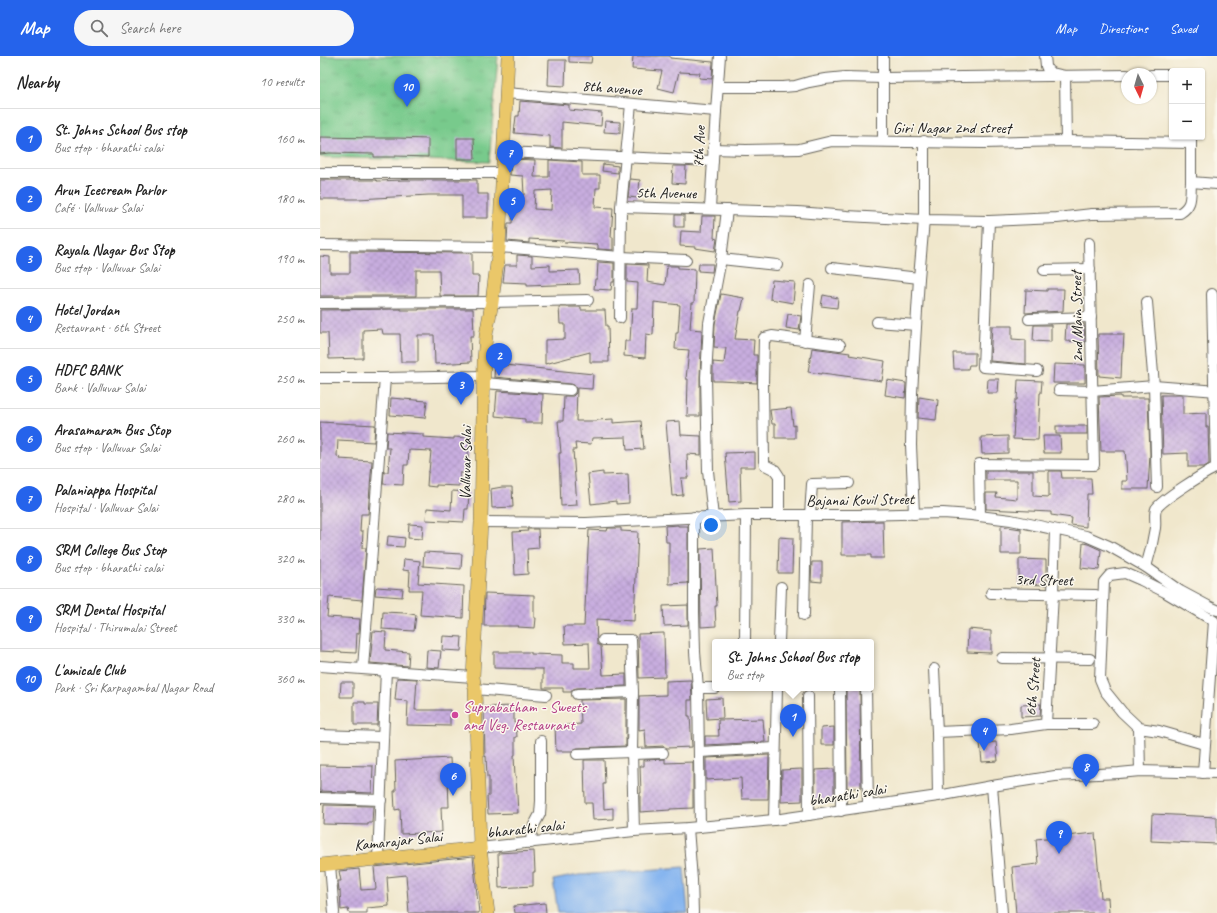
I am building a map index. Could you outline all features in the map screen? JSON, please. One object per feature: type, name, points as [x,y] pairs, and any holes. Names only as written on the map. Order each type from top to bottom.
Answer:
[{"type":"main road","name":"Valluvar Salai","points":[[488,913],[480,848],[474,683],[481,522],[486,335],[499,247],[508,56]]},
{"type":"main road","name":"Kamarajar Salai","points":[[325,865],[480,848]]},
{"type":"street","name":"7th Ave","points":[[710,208],[720,56]]},
{"type":"street","points":[[882,141],[883,56]]},
{"type":"street","points":[[1045,56],[1048,71],[1052,74],[1065,76]]},
{"type":"street","points":[[718,87],[783,87],[795,86],[825,79],[845,77],[883,78],[1121,75]]},
{"type":"street","points":[[1157,75],[1169,75]]},
{"type":"street","points":[[1065,76],[1066,141]]},
{"type":"street","name":"8th avenue","points":[[506,93],[716,111]]},
{"type":"street","points":[[620,318],[621,207],[631,104]]},
{"type":"street","name":"Giri Nagar 2nd street","points":[[713,149],[799,149],[832,141],[984,143],[1191,140]]},
{"type":"street","name":"5th Avenue","points":[[621,207],[710,208],[924,220],[989,221],[1057,218],[1092,214],[1180,212],[1187,208],[1190,201],[1191,140]]},
{"type":"street","points":[[914,514],[912,393],[924,220],[924,142]]},
{"type":"street","points":[[504,152],[713,161]]},
{"type":"street","points":[[320,173],[502,173]]},
{"type":"street","points":[[1191,182],[1217,184]]},
{"type":"street","points":[[713,517],[708,472],[706,377],[709,323],[721,259],[727,210]]},
{"type":"street","points":[[989,221],[983,367],[1037,371]]},
{"type":"street","name":"2nd Main Street","points":[[980,516],[979,464],[1094,465],[1089,243]]},
{"type":"street","points":[[320,245],[499,247],[621,257],[686,260]]},
{"type":"street","points":[[721,259],[777,265]]},
{"type":"street","points":[[832,268],[919,278]]},
{"type":"street","points":[[1044,270],[1090,269]]},
{"type":"street","points":[[805,340],[810,285]]},
{"type":"street","points":[[1146,567],[1153,542],[1156,511],[1159,506],[1168,498],[1202,475],[1217,467],[1212,294]]},
{"type":"street","points":[[320,303],[588,300]]},
{"type":"street","points":[[1147,302],[1154,386],[1157,487]]},
{"type":"street","points":[[1029,319],[1091,317]]},
{"type":"street","points":[[877,322],[916,325]]},
{"type":"street","points":[[779,515],[779,476],[775,470],[765,465],[764,462],[764,338],[772,336],[840,345]]},
{"type":"street","points":[[320,378],[484,379],[570,390]]},
{"type":"street","points":[[363,668],[385,378]]},
{"type":"street","points":[[1059,390],[1092,391],[1154,386],[1216,391]]},
{"type":"street","points":[[804,615],[808,515],[812,484],[850,483]]},
{"type":"street","name":"Bajanai Kovil Street","points":[[481,522],[586,523],[746,515],[943,514],[980,516],[1011,520],[1086,536],[1109,546],[1146,567],[1180,591],[1217,610]]},
{"type":"street","points":[[745,639],[746,515]]},
{"type":"street","points":[[694,517],[694,612],[700,752],[700,827]]},
{"type":"street","name":"6th Street","points":[[937,732],[1011,729],[1046,724],[1054,594],[1055,530]]},
{"type":"street","points":[[1203,773],[1214,621],[1165,592],[1125,573],[1110,575],[1104,582],[1100,679],[1105,691],[1122,712],[1138,728],[1204,744]]},
{"type":"street","points":[[779,639],[781,587]]},
{"type":"street","name":"3rd Street","points":[[991,592],[1096,595]]},
{"type":"street","points":[[603,640],[631,640],[634,831]]},
{"type":"street","points":[[1002,658],[1090,659]]},
{"type":"street","points":[[320,666],[386,670],[546,695]]},
{"type":"street","points":[[934,669],[938,796]]},
{"type":"street","points":[[378,859],[386,670]]},
{"type":"street","points":[[698,688],[712,688]]},
{"type":"street","points":[[774,820],[777,691]]},
{"type":"street","points":[[840,691],[841,811]]},
{"type":"street","points":[[866,691],[868,806]]},
{"type":"street","points":[[577,694],[633,692]]},
{"type":"street","points":[[808,696],[809,815]]},
{"type":"street","points":[[1046,724],[1093,724]]},
{"type":"street","points":[[1138,728],[1140,771]]},
{"type":"street","points":[[320,735],[383,737]]},
{"type":"street","points":[[531,843],[532,829],[540,814],[541,741]]},
{"type":"street","points":[[700,752],[775,748]]},
{"type":"street","points":[[578,754],[663,753]]},
{"type":"street","name":"bharathi salai","points":[[480,848],[634,831],[688,828],[774,820],[938,796],[1055,776],[1140,771],[1217,773]]},
{"type":"street","points":[[992,786],[1002,913]]},
{"type":"street","points":[[320,798],[381,800]]},
{"type":"street","points":[[688,828],[693,913]]},
{"type":"street","points":[[325,865],[334,913]]},
{"type":"green space","points":[[320,56],[498,56],[489,162],[320,157]]},
{"type":"water","points":[[684,867],[688,913],[558,913],[553,880],[579,875]]},
{"type":"building","points":[[569,56],[592,56],[591,63],[569,62]]},
{"type":"building","points":[[633,56],[670,56],[670,58],[713,62],[712,79],[699,78],[700,73],[679,72],[674,92],[658,88],[662,71],[632,69]]},
{"type":"building","points":[[549,60],[566,60],[565,86],[548,85]]},
{"type":"building","points":[[520,101],[569,105],[569,110],[602,113],[601,126],[562,122],[562,148],[550,147],[550,136],[514,133],[516,116],[519,116]]},
{"type":"building","points":[[605,121],[620,122],[620,133],[604,132]]},
{"type":"building","points":[[320,137],[428,139],[428,157],[374,157],[374,154],[320,154]]},
{"type":"building","points":[[457,138],[474,138],[475,159],[457,159]]},
{"type":"building","points":[[511,159],[535,160],[534,177],[549,177],[549,160],[582,162],[582,175],[600,175],[600,188],[596,188],[595,207],[613,208],[611,237],[613,237],[613,250],[598,249],[597,244],[564,241],[529,239],[529,243],[507,241],[508,223],[512,223],[513,205],[509,205],[509,195],[524,195],[523,176],[510,175]],"holes":[[[552,190],[551,210],[534,209],[535,191]]]},
{"type":"building","points":[[603,164],[618,166],[618,173],[602,171]]},
{"type":"building","points":[[673,166],[686,166],[685,184],[672,183]]},
{"type":"building","points":[[630,179],[640,180],[638,198],[628,197]]},
{"type":"building","points":[[320,180],[477,180],[477,194],[488,194],[488,218],[462,218],[462,195],[320,199]]},
{"type":"building","points":[[675,215],[684,215],[684,227],[675,227]]},
{"type":"building","points":[[702,216],[715,216],[714,238],[717,239],[715,251],[680,246],[681,231],[701,232]]},
{"type":"building","points":[[350,252],[472,253],[472,276],[479,276],[478,296],[440,296],[439,270],[416,270],[416,296],[320,296],[320,256],[330,257],[330,273],[350,273]]},
{"type":"building","points":[[517,255],[532,256],[532,266],[550,265],[550,271],[579,270],[580,284],[527,286],[527,283],[503,282],[505,265],[517,265]]},
{"type":"building","points":[[598,262],[614,263],[614,282],[612,282],[611,290],[594,289],[595,279],[597,279]]},
{"type":"building","points":[[627,264],[648,265],[647,282],[665,285],[667,266],[695,269],[694,303],[692,303],[690,329],[702,330],[700,416],[687,416],[688,379],[686,379],[689,350],[675,349],[680,305],[654,302],[653,335],[646,334],[645,358],[624,356],[625,341],[630,341],[632,308],[637,308],[638,283],[627,282]]},
{"type":"building","points":[[699,264],[713,264],[712,272],[698,271]]},
{"type":"building","points":[[772,280],[795,282],[793,303],[770,299]]},
{"type":"building","points":[[1047,289],[1064,289],[1063,311],[1025,313],[1026,290],[1047,291]]},
{"type":"building","points":[[721,294],[744,298],[735,339],[754,340],[753,355],[757,355],[757,383],[713,381],[713,362],[724,363],[726,348],[714,347],[715,324]]},
{"type":"building","points":[[823,295],[838,298],[837,308],[821,306]]},
{"type":"building","points":[[559,307],[581,307],[581,310],[605,310],[606,326],[608,326],[609,362],[590,362],[590,352],[545,364],[545,340],[565,339],[565,324],[560,324]]},
{"type":"building","points":[[473,309],[474,336],[470,336],[471,362],[435,364],[434,335],[418,335],[418,362],[401,362],[400,334],[383,334],[382,329],[363,330],[363,358],[329,359],[328,333],[320,333],[320,310]]},
{"type":"building","points":[[788,314],[801,316],[799,330],[786,328]]},
{"type":"building","points":[[1066,324],[1084,324],[1085,342],[1065,341]]},
{"type":"building","points":[[1034,325],[1051,325],[1051,342],[1033,341]]},
{"type":"building","points":[[992,326],[1012,326],[1012,339],[1026,340],[1026,364],[990,361]]},
{"type":"building","points":[[1098,334],[1124,334],[1121,378],[1099,376]]},
{"type":"building","points":[[812,348],[850,353],[849,355],[885,361],[882,381],[808,372]]},
{"type":"building","points":[[953,353],[975,353],[975,365],[969,365],[968,369],[954,369]]},
{"type":"building","points":[[495,364],[593,374],[592,389],[577,388],[576,421],[613,419],[613,423],[641,421],[644,449],[627,450],[626,437],[592,438],[591,444],[575,443],[576,450],[573,450],[577,505],[561,506],[559,453],[561,453],[558,421],[563,421],[564,396],[573,396],[576,393],[576,388],[571,384],[494,377]]},
{"type":"building","points":[[1054,364],[1085,365],[1085,383],[1053,383]]},
{"type":"building","points":[[988,379],[999,379],[998,393],[987,393]]},
{"type":"building","points":[[887,380],[906,383],[905,398],[885,395]]},
{"type":"building","points":[[1018,380],[1042,381],[1038,440],[1013,439],[1015,400],[1017,400]]},
{"type":"building","points":[[497,391],[543,394],[542,423],[525,423],[525,419],[495,416]]},
{"type":"building","points":[[1161,395],[1183,395],[1183,414],[1206,413],[1209,464],[1204,467],[1188,467],[1188,453],[1163,454]]},
{"type":"building","points":[[1121,396],[1121,398],[1148,398],[1150,454],[1148,489],[1122,489],[1122,481],[1127,481],[1125,451],[1101,451],[1099,397]]},
{"type":"building","points":[[919,397],[938,400],[936,420],[918,418]]},
{"type":"building","points":[[391,398],[427,401],[425,418],[390,415]]},
{"type":"building","points":[[791,408],[793,426],[795,425],[795,438],[775,438],[775,424],[772,424],[770,410]]},
{"type":"building","points":[[680,421],[681,435],[701,436],[701,455],[687,454],[688,478],[681,478],[683,495],[672,496],[666,422]]},
{"type":"building","points":[[320,422],[375,425],[374,442],[338,440],[337,456],[340,457],[339,459],[372,461],[368,514],[361,514],[360,531],[363,531],[362,548],[366,548],[362,600],[329,597],[327,617],[360,619],[359,633],[357,633],[356,653],[320,651]]},
{"type":"building","points":[[1056,426],[1087,426],[1087,434],[1056,434]]},
{"type":"building","points":[[387,432],[423,434],[423,437],[454,439],[454,437],[469,438],[467,473],[460,473],[459,486],[427,486],[431,451],[409,450],[408,465],[404,465],[403,485],[383,484],[384,472],[388,472],[390,448],[386,448]]},
{"type":"building","points":[[1008,436],[1008,453],[982,454],[981,437]]},
{"type":"building","points":[[1043,436],[1060,436],[1061,453],[1044,453]]},
{"type":"building","points":[[755,452],[755,467],[740,467],[741,501],[729,502],[725,453]]},
{"type":"building","points":[[986,471],[1033,471],[1033,496],[1049,497],[1049,471],[1061,471],[1062,478],[1091,478],[1092,494],[1087,494],[1086,527],[1071,525],[1072,518],[1051,515],[1051,512],[986,509],[986,493],[997,493],[996,497],[1017,499],[1017,480],[986,480]]},
{"type":"building","points":[[603,472],[603,475],[628,474],[629,503],[616,504],[616,501],[591,504],[588,474]]},
{"type":"building","points":[[512,487],[513,507],[492,508],[491,489]]},
{"type":"building","points":[[452,491],[469,492],[468,509],[465,509],[464,522],[426,520],[427,508],[451,510]]},
{"type":"building","points":[[883,521],[884,558],[871,558],[871,555],[842,555],[842,522]]},
{"type":"building","points":[[409,524],[423,525],[422,539],[408,538]]},
{"type":"building","points":[[665,526],[688,526],[688,583],[669,584],[669,542],[666,542]]},
{"type":"building","points":[[1001,526],[1021,529],[1021,554],[1001,554]]},
{"type":"building","points":[[608,528],[621,528],[621,531],[638,532],[634,621],[596,619],[597,644],[601,646],[603,675],[626,674],[626,686],[577,688],[573,689],[571,692],[563,692],[563,688],[543,688],[543,669],[494,668],[494,652],[531,652],[531,654],[562,655],[562,663],[574,663],[574,668],[590,668],[589,643],[565,644],[564,626],[584,626],[589,530],[607,531]]},
{"type":"building","points":[[527,529],[538,529],[539,548],[527,549],[528,574],[515,575],[513,532],[528,531]]},
{"type":"building","points":[[388,536],[405,538],[404,547],[387,546]]},
{"type":"building","points":[[779,537],[793,538],[792,573],[778,573]]},
{"type":"building","points":[[1083,543],[1101,550],[1099,570],[1081,568]]},
{"type":"building","points":[[714,548],[717,606],[715,606],[716,626],[701,627],[700,549]]},
{"type":"building","points":[[424,552],[462,554],[461,569],[423,566]]},
{"type":"building","points":[[404,559],[420,561],[418,583],[464,586],[463,618],[420,615],[422,590],[409,590],[410,571],[403,570]]},
{"type":"building","points":[[1019,559],[1046,560],[1046,585],[1019,584]]},
{"type":"building","points":[[812,562],[822,562],[822,582],[811,581]]},
{"type":"building","points":[[377,587],[403,589],[402,597],[375,595]]},
{"type":"building","points":[[485,593],[534,595],[534,618],[536,618],[535,628],[518,627],[519,626],[484,626]]},
{"type":"building","points":[[688,605],[688,625],[664,626],[663,606]]},
{"type":"building","points":[[383,612],[416,615],[414,631],[382,629]]},
{"type":"building","points":[[968,629],[991,631],[991,653],[967,652]]},
{"type":"building","points":[[373,631],[386,632],[385,650],[409,652],[408,666],[370,663]]},
{"type":"building","points":[[664,633],[665,677],[639,678],[638,634]]},
{"type":"building","points":[[443,636],[462,637],[461,651],[442,650]]},
{"type":"building","points":[[427,650],[441,651],[439,668],[426,667]]},
{"type":"building","points":[[397,678],[417,679],[415,710],[450,710],[450,726],[407,725],[408,701],[395,700]]},
{"type":"building","points":[[691,680],[692,700],[688,700],[688,716],[690,716],[692,747],[646,747],[645,729],[639,730],[639,696],[666,695],[666,681]]},
{"type":"building","points":[[341,682],[353,682],[353,697],[340,697]]},
{"type":"building","points":[[846,691],[860,691],[861,788],[847,788]]},
{"type":"building","points":[[722,698],[723,718],[707,719],[706,699]]},
{"type":"building","points":[[626,699],[626,746],[577,748],[572,751],[556,751],[555,726],[581,724],[580,700]]},
{"type":"building","points":[[354,702],[378,704],[377,725],[354,725]]},
{"type":"building","points":[[1041,704],[1040,716],[1021,717],[1021,705]]},
{"type":"building","points":[[514,706],[514,723],[516,723],[517,737],[515,737],[514,755],[518,813],[488,814],[487,796],[489,796],[489,777],[487,777],[486,756],[485,757],[484,707]]},
{"type":"building","points":[[763,719],[765,742],[705,745],[705,736],[719,736],[718,720]]},
{"type":"building","points":[[834,727],[834,745],[821,745],[821,728]]},
{"type":"building","points":[[996,742],[998,761],[982,762],[980,743]]},
{"type":"building","points":[[769,755],[768,799],[742,799],[741,778],[706,780],[706,758]]},
{"type":"building","points":[[450,758],[451,778],[448,779],[449,807],[441,807],[442,832],[401,834],[400,809],[395,810],[395,761]]},
{"type":"building","points":[[665,759],[665,763],[693,762],[693,808],[640,812],[640,766],[644,766],[644,760]]},
{"type":"building","points":[[584,760],[604,760],[604,809],[613,808],[613,819],[593,820],[592,803],[585,803]]},
{"type":"building","points":[[320,765],[373,766],[372,793],[320,791]]},
{"type":"building","points":[[802,769],[802,801],[781,802],[782,770]]},
{"type":"building","points":[[834,769],[834,800],[815,800],[815,770]]},
{"type":"building","points":[[324,805],[373,806],[372,823],[368,823],[368,825],[323,824]]},
{"type":"building","points":[[1152,814],[1217,817],[1217,844],[1151,841]]},
{"type":"building","points":[[1095,833],[1101,898],[1108,898],[1109,913],[1016,913],[1012,867],[1038,864],[1036,839]]},
{"type":"building","points":[[534,851],[535,872],[533,872],[533,886],[499,888],[498,853]]},
{"type":"building","points":[[473,857],[479,913],[409,913],[406,875],[387,877],[389,906],[367,908],[367,913],[349,913],[348,909],[341,910],[338,881],[341,881],[339,871],[359,869],[361,890],[376,889],[374,867]]},
{"type":"building","points":[[545,903],[546,913],[515,913],[514,906]]},
{"type":"place","name":"L'amicale Club","points":[[407,107]]},
{"type":"place","name":"Palaniappa Hospital","points":[[510,173]]},
{"type":"place","name":"HDFC BANK","points":[[512,221]]},
{"type":"place","name":"Arun Icecream Parlor","points":[[499,376]]},
{"type":"place","name":"Rayala Nagar Bus Stop","points":[[461,405]]},
{"type":"place","name":"Suprabatham - Sweets and Veg. Restaurant","points":[[455,715]]},
{"type":"place","name":"St. Johns School Bus stop","points":[[793,737]]},
{"type":"place","name":"Hotel Jordan","points":[[984,751]]},
{"type":"place","name":"SRM College Bus Stop","points":[[1086,787]]},
{"type":"place","name":"Arasamaram Bus Stop","points":[[453,796]]},
{"type":"place","name":"SRM Dental Hospital","points":[[1059,854]]}]
